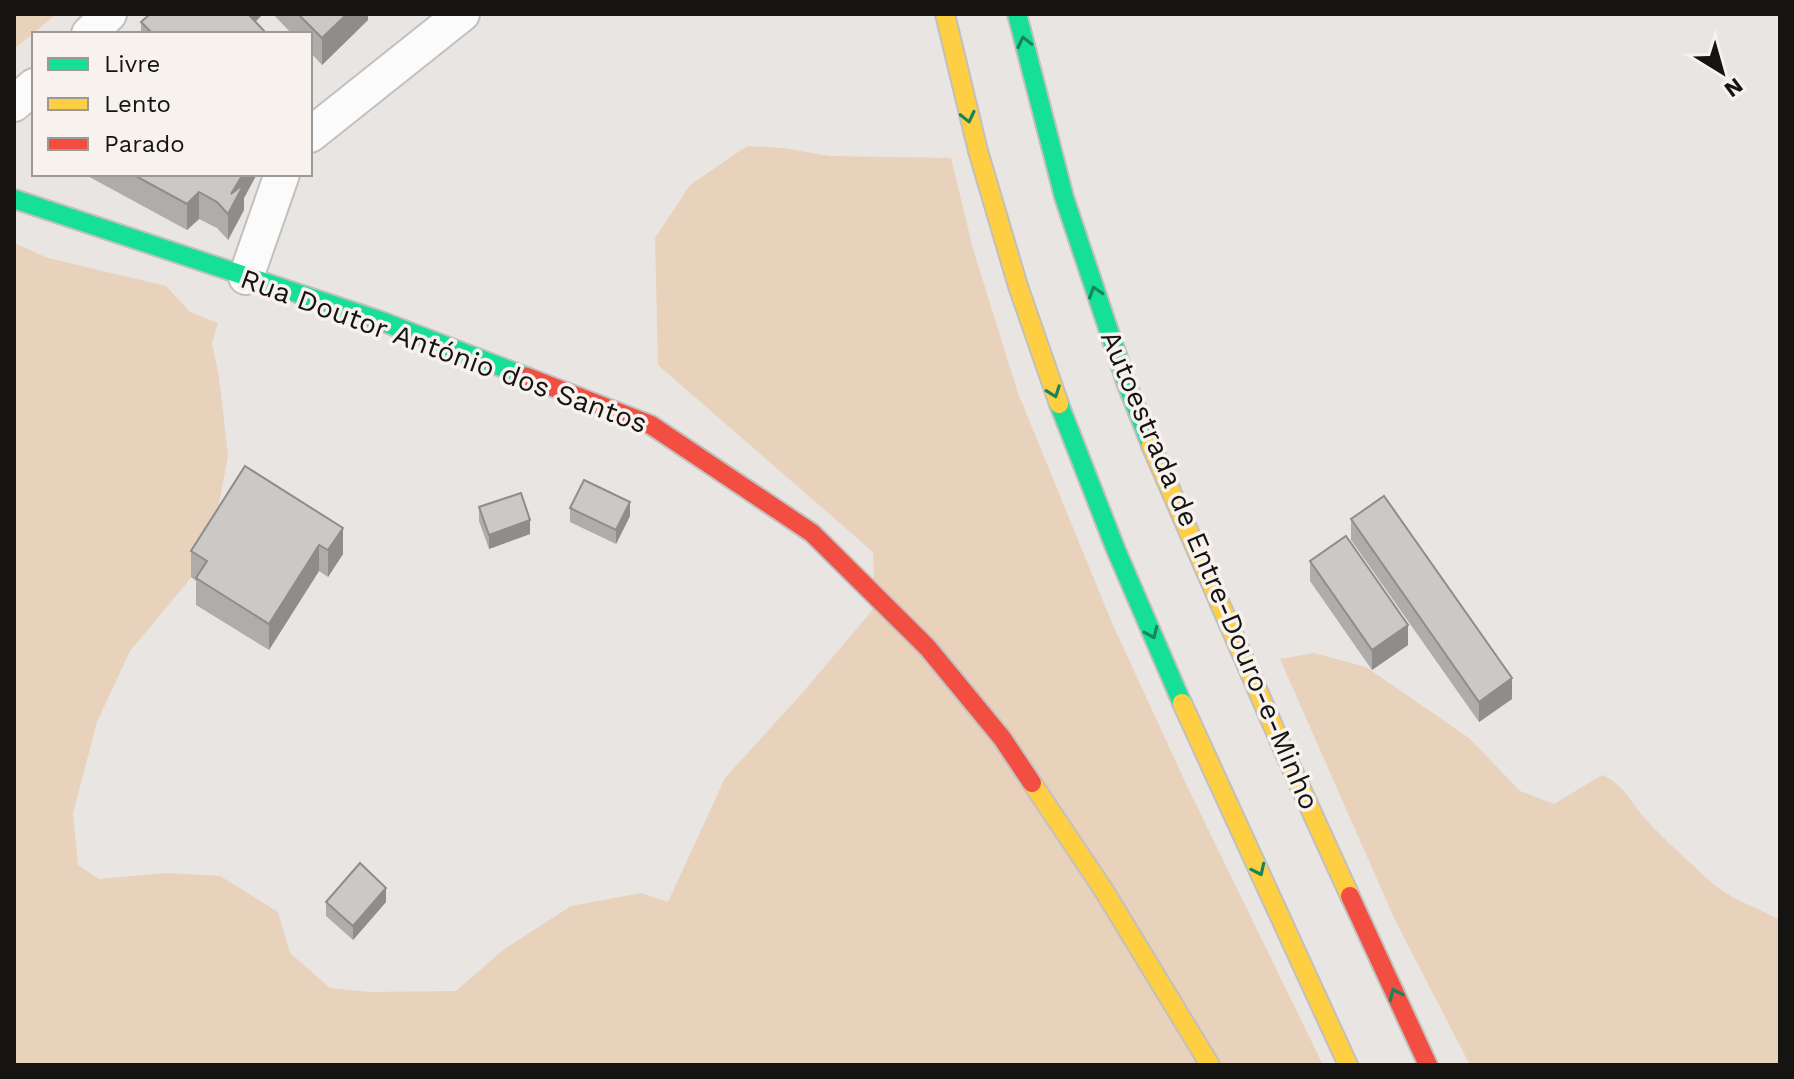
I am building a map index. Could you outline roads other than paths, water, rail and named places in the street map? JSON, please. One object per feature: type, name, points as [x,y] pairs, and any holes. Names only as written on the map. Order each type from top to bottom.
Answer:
[{"type":"main road","points":[[945,14],[978,158],[1012,269],[1069,434],[1111,542],[1348,1065]]},
{"type":"main road","name":"Autoestrada de Entre-Douro-e-Minho","points":[[1017,14],[1038,106],[1064,197],[1127,385],[1287,758],[1428,1065]]},
{"type":"main road","name":"Rua Doutor António dos Santos","points":[[14,199],[381,321],[651,425],[812,533],[927,647],[1002,738],[1103,889],[1210,1065]]},
{"type":"street","points":[[91,32],[109,14]]},
{"type":"street","points":[[312,133],[462,14]]},
{"type":"street","points":[[14,79],[32,70]]},
{"type":"street","points":[[14,104],[32,88]]},
{"type":"street","points":[[246,277],[281,176]]}]
